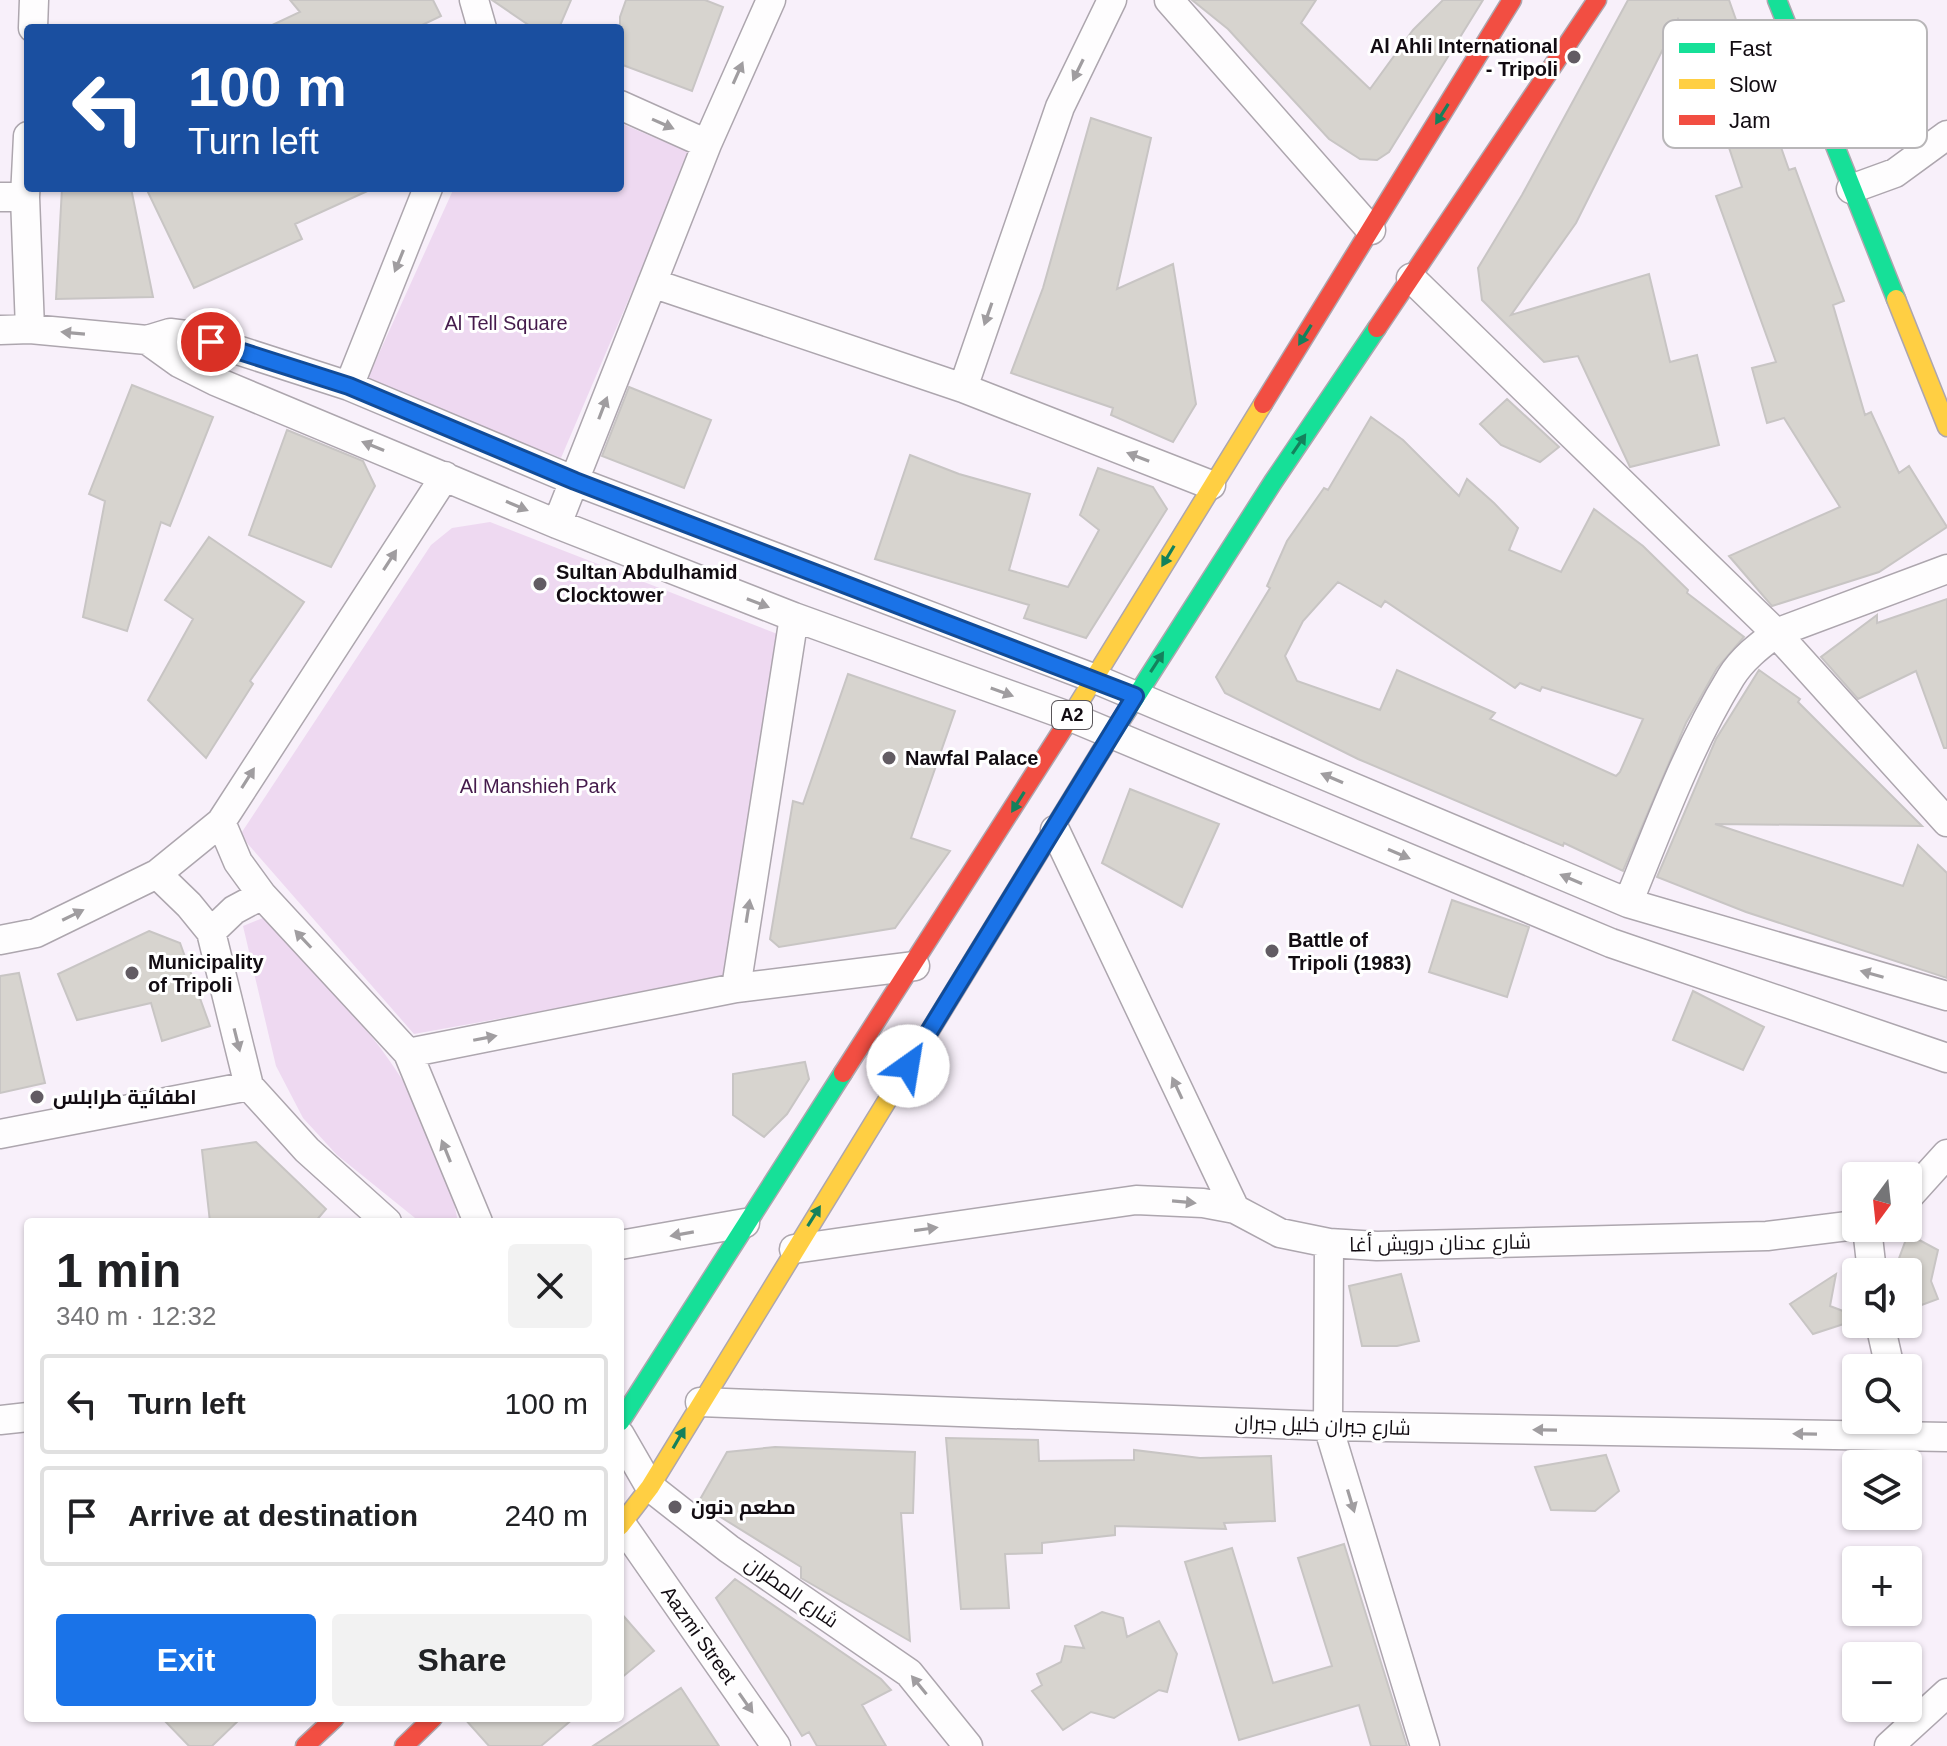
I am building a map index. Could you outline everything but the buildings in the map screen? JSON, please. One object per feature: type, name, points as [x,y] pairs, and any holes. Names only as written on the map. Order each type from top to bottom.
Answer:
[{"type":"main road","name":"A2","points":[[624,1416],[745,1223],[915,966],[1512,0]]},
{"type":"main road","name":"A2","points":[[624,1520],[650,1487],[1135,696],[1597,0]]},
{"type":"main road","points":[[1777,0],[1785,20]]},
{"type":"main road","points":[[1835,148],[1947,427]]},
{"type":"main road","points":[[305,1746],[331,1722]]},
{"type":"main road","points":[[404,1746],[429,1722]]},
{"type":"street","points":[[33,24],[34,0]]},
{"type":"street","points":[[557,524],[707,144],[771,0]]},
{"type":"street","points":[[963,388],[1060,107],[1112,0]]},
{"type":"street","points":[[1169,0],[1371,230]]},
{"type":"street","points":[[624,107],[707,144]]},
{"type":"street","points":[[1851,189],[1895,173],[1947,135]]},
{"type":"street","points":[[24,152],[13,197],[30,329]]},
{"type":"street","points":[[349,386],[426,192]]},
{"type":"street","points":[[1411,278],[1776,633],[1947,822]]},
{"type":"street","points":[[652,283],[963,388],[1211,485]]},
{"type":"street","points":[[0,330],[30,329],[147,340],[170,333],[194,336],[349,386],[575,481],[1093,678],[1628,903],[1947,996]]},
{"type":"street","points":[[147,340],[179,363],[215,381],[557,524],[794,617],[1071,717],[1611,943],[1947,1058]]},
{"type":"street","points":[[0,940],[36,933],[157,874],[221,822],[445,476]]},
{"type":"street","points":[[1628,903],[1675,790],[1732,675],[1752,652],[1776,633],[1947,569]]},
{"type":"street","points":[[736,988],[794,617]]},
{"type":"street","points":[[221,822],[238,862],[262,895],[408,1053],[476,1218]]},
{"type":"street","points":[[1055,830],[1235,1209]]},
{"type":"street","points":[[157,874],[211,932],[249,1086],[307,1150],[383,1218]]},
{"type":"street","points":[[211,932],[234,910],[262,895]]},
{"type":"street","points":[[408,1053],[736,988],[915,966]]},
{"type":"street","points":[[0,1134],[249,1086]]},
{"type":"street","points":[[1922,1182],[1947,1154]]},
{"type":"street","name":"شارع عدنان درويش أغا","points":[[794,1249],[1114,1202],[1169,1200],[1235,1209],[1280,1233],[1329,1243],[1377,1246],[1767,1236],[1842,1227]]},
{"type":"street","points":[[624,1244],[745,1223]]},
{"type":"street","points":[[1329,1243],[1328,1426],[1425,1746]]},
{"type":"street","name":"شارع جبران خليل جبران","points":[[700,1402],[1328,1426],[1842,1428]]},
{"type":"street","points":[[0,1420],[24,1417]]},
{"type":"street","name":"شارع جبران خليل جبران","points":[[1922,1431],[1947,1437]]},
{"type":"street","name":"شارع المطران","points":[[624,1442],[650,1487],[729,1549],[909,1673],[968,1746]]},
{"type":"street","name":"Aazmi Street","points":[[624,1528],[776,1746]]},
{"type":"street","points":[[1889,1746],[1947,1693]]},
{"type":"green space","name":"Al Tell Square","points":[[624,125],[691,153],[561,458],[366,382],[452,192],[624,192]]},
{"type":"green space","name":"Al Manshieh Park","points":[[490,522],[785,637],[733,977],[414,1034],[240,835],[431,545],[452,528]]},
{"type":"green space","points":[[263,918],[328,986],[385,1055],[430,1131],[446,1174],[457,1218],[415,1218],[337,1155],[303,1118],[276,1066],[243,926]]},
{"type":"traffic: fast","points":[[1777,0],[1785,20]]},
{"type":"traffic: fast","points":[[1836,148],[1896,299]]},
{"type":"traffic: fast","points":[[1100,753],[1273,482],[1377,328]]},
{"type":"traffic: fast","points":[[624,1416],[843,1073]]},
{"type":"traffic: slow","points":[[1896,299],[1947,427]]},
{"type":"traffic: slow","points":[[1063,729],[1263,404]]},
{"type":"traffic: slow","points":[[624,1521],[650,1487],[901,1078]]},
{"type":"traffic: jam","points":[[1263,404],[1512,0]]},
{"type":"traffic: jam","points":[[1377,328],[1597,0]]},
{"type":"traffic: jam","points":[[843,1073],[1063,729]]},
{"type":"traffic: jam","points":[[901,1078],[1100,753]]},
{"type":"traffic: jam","points":[[305,1746],[331,1722]]},
{"type":"traffic: jam","points":[[404,1746],[429,1722]]},
{"type":"place","name":"Al Ahli International - Tripoli","points":[[1574,57]]},
{"type":"place","name":"Sultan Abdulhamid Clocktower","points":[[540,584]]},
{"type":"place","name":"Nawfal Palace","points":[[889,758]]},
{"type":"place","name":"Battle of Tripoli (1983)","points":[[1272,951]]},
{"type":"place","name":"Municipality of Tripoli","points":[[132,973]]},
{"type":"place","name":"اطفائية طرابلس","points":[[37,1097]]},
{"type":"place","name":"مطعم دنون","points":[[675,1507]]},
{"type":"route","points":[[211,342],[349,386],[575,481],[1135,696],[908,1066]]}]
